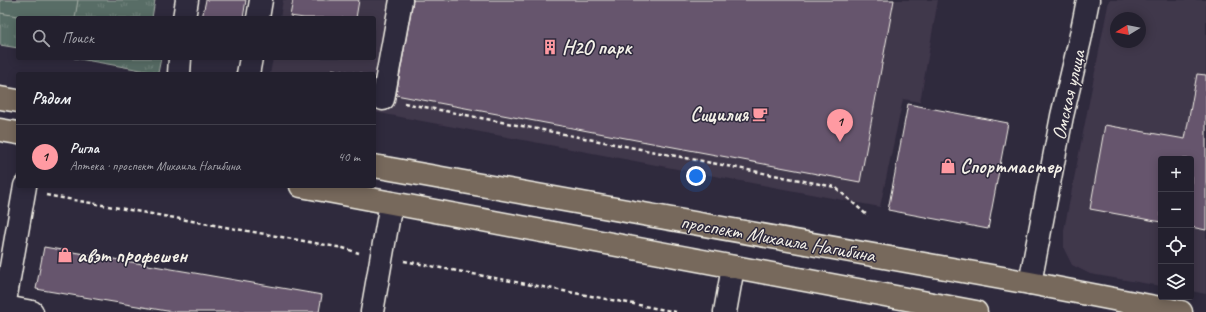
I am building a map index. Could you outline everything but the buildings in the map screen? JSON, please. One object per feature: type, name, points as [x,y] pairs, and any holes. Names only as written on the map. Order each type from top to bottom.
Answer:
[{"type":"main road","points":[[0,98],[16,101]]},
{"type":"main road","points":[[0,130],[16,133]]},
{"type":"main road","name":"проспект Михаила Нагибина","points":[[376,166],[1181,312]]},
{"type":"main road","name":"проспект Михаила Нагибина","points":[[312,188],[976,312]]},
{"type":"street","points":[[184,16],[187,0]]},
{"type":"street","points":[[258,16],[261,0]]},
{"type":"street","points":[[383,99],[401,0]]},
{"type":"street","name":"Омская улица","points":[[1030,284],[1062,116],[1088,0]]},
{"type":"street","points":[[179,72],[180,60]]},
{"type":"street","points":[[248,72],[251,60]]},
{"type":"street","points":[[25,189],[2,307],[32,312]]},
{"type":"street","points":[[372,312],[391,203]]},
{"type":"street","points":[[725,312],[733,266]]},
{"type":"path","points":[[332,70],[346,72]]},
{"type":"path","points":[[383,99],[835,187],[868,216]]},
{"type":"path","points":[[25,189],[343,248],[357,253],[676,312]]},
{"type":"shaded area","points":[[283,0],[938,0],[920,102],[903,99],[880,207],[376,112],[376,72],[270,72],[273,60],[376,60],[376,16],[280,16]]},
{"type":"shaded area","points":[[1109,0],[1206,0],[1206,294],[1194,292],[1194,156],[1158,156],[1158,285],[1090,274],[1072,265],[1064,249],[1064,230]]},
{"type":"green space","points":[[0,0],[155,0],[152,16],[16,16],[16,48],[0,45]]},
{"type":"green space","points":[[0,0],[78,0],[75,16],[17,16],[0,13]]},
{"type":"green space","points":[[85,60],[161,60],[158,72]]},
{"type":"place","name":"H2O парк","points":[[550,47]]},
{"type":"place","name":"Сицилия","points":[[760,114]]},
{"type":"place","name":"Ригла","points":[[840,142]]},
{"type":"place","name":"Спортмастер","points":[[948,166]]},
{"type":"place","name":"авэт профешен","points":[[65,255]]}]
